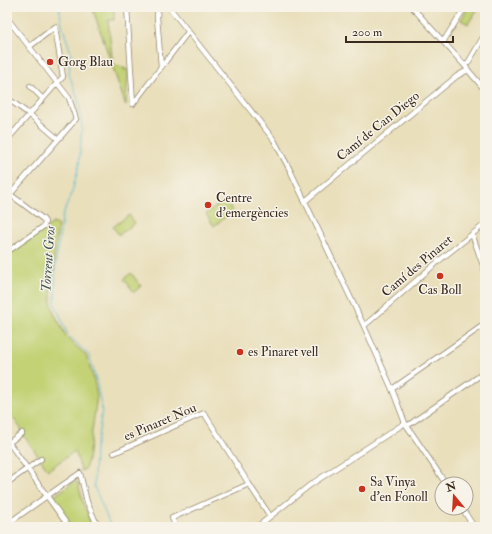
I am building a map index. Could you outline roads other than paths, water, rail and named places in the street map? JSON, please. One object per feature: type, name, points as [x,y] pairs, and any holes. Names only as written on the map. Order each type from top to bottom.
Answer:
[{"type":"street","points":[[127,7],[133,104],[188,32]]},
{"type":"street","points":[[158,7],[157,17],[161,67]]},
{"type":"street","points":[[169,7],[274,140],[364,326],[406,425],[441,476]]},
{"type":"street","points":[[412,7],[485,90]]},
{"type":"street","points":[[443,42],[465,7]]},
{"type":"street","points":[[7,18],[68,98],[76,119],[8,195],[43,219],[45,222],[44,226],[7,252]]},
{"type":"street","points":[[7,140],[63,77],[55,27],[29,47]]},
{"type":"street","points":[[466,68],[485,34]]},
{"type":"street","name":"Camí de Can Diego","points":[[304,202],[466,68]]},
{"type":"street","points":[[30,86],[43,98]]},
{"type":"street","points":[[7,98],[29,114],[58,139]]},
{"type":"street","name":"Camí des Pinaret","points":[[364,326],[441,259],[485,224]]},
{"type":"street","points":[[472,234],[485,271]]},
{"type":"street","points":[[392,389],[485,324]]},
{"type":"street","points":[[256,527],[310,485],[406,425],[485,372]]},
{"type":"street","name":"es Pinaret Nou","points":[[114,454],[204,414],[270,516]]},
{"type":"street","points":[[22,433],[8,442],[28,468],[66,526]]},
{"type":"street","points":[[7,483],[41,459]]},
{"type":"street","points":[[7,524],[80,473],[87,502],[98,527]]},
{"type":"street","points":[[176,527],[172,518],[249,484]]},
{"type":"street","points":[[467,516],[474,527]]},
{"type":"waterway","name":"Torrent Gros","points":[[59,7],[62,25],[71,53],[69,74],[79,102],[82,127],[79,165],[72,192],[62,217],[55,270],[55,304],[68,335],[89,355],[96,379],[102,410],[95,448],[94,486],[111,527]]},
{"type":"place","name":"Gorg Blau","points":[[50,62]]},
{"type":"place","name":"Centre d'emergències","points":[[208,205]]},
{"type":"place","name":"Cas Boll","points":[[440,276]]},
{"type":"place","name":"es Pinaret vell","points":[[240,352]]},
{"type":"place","name":"Sa Vinya d'en Fonoll","points":[[362,489]]}]
